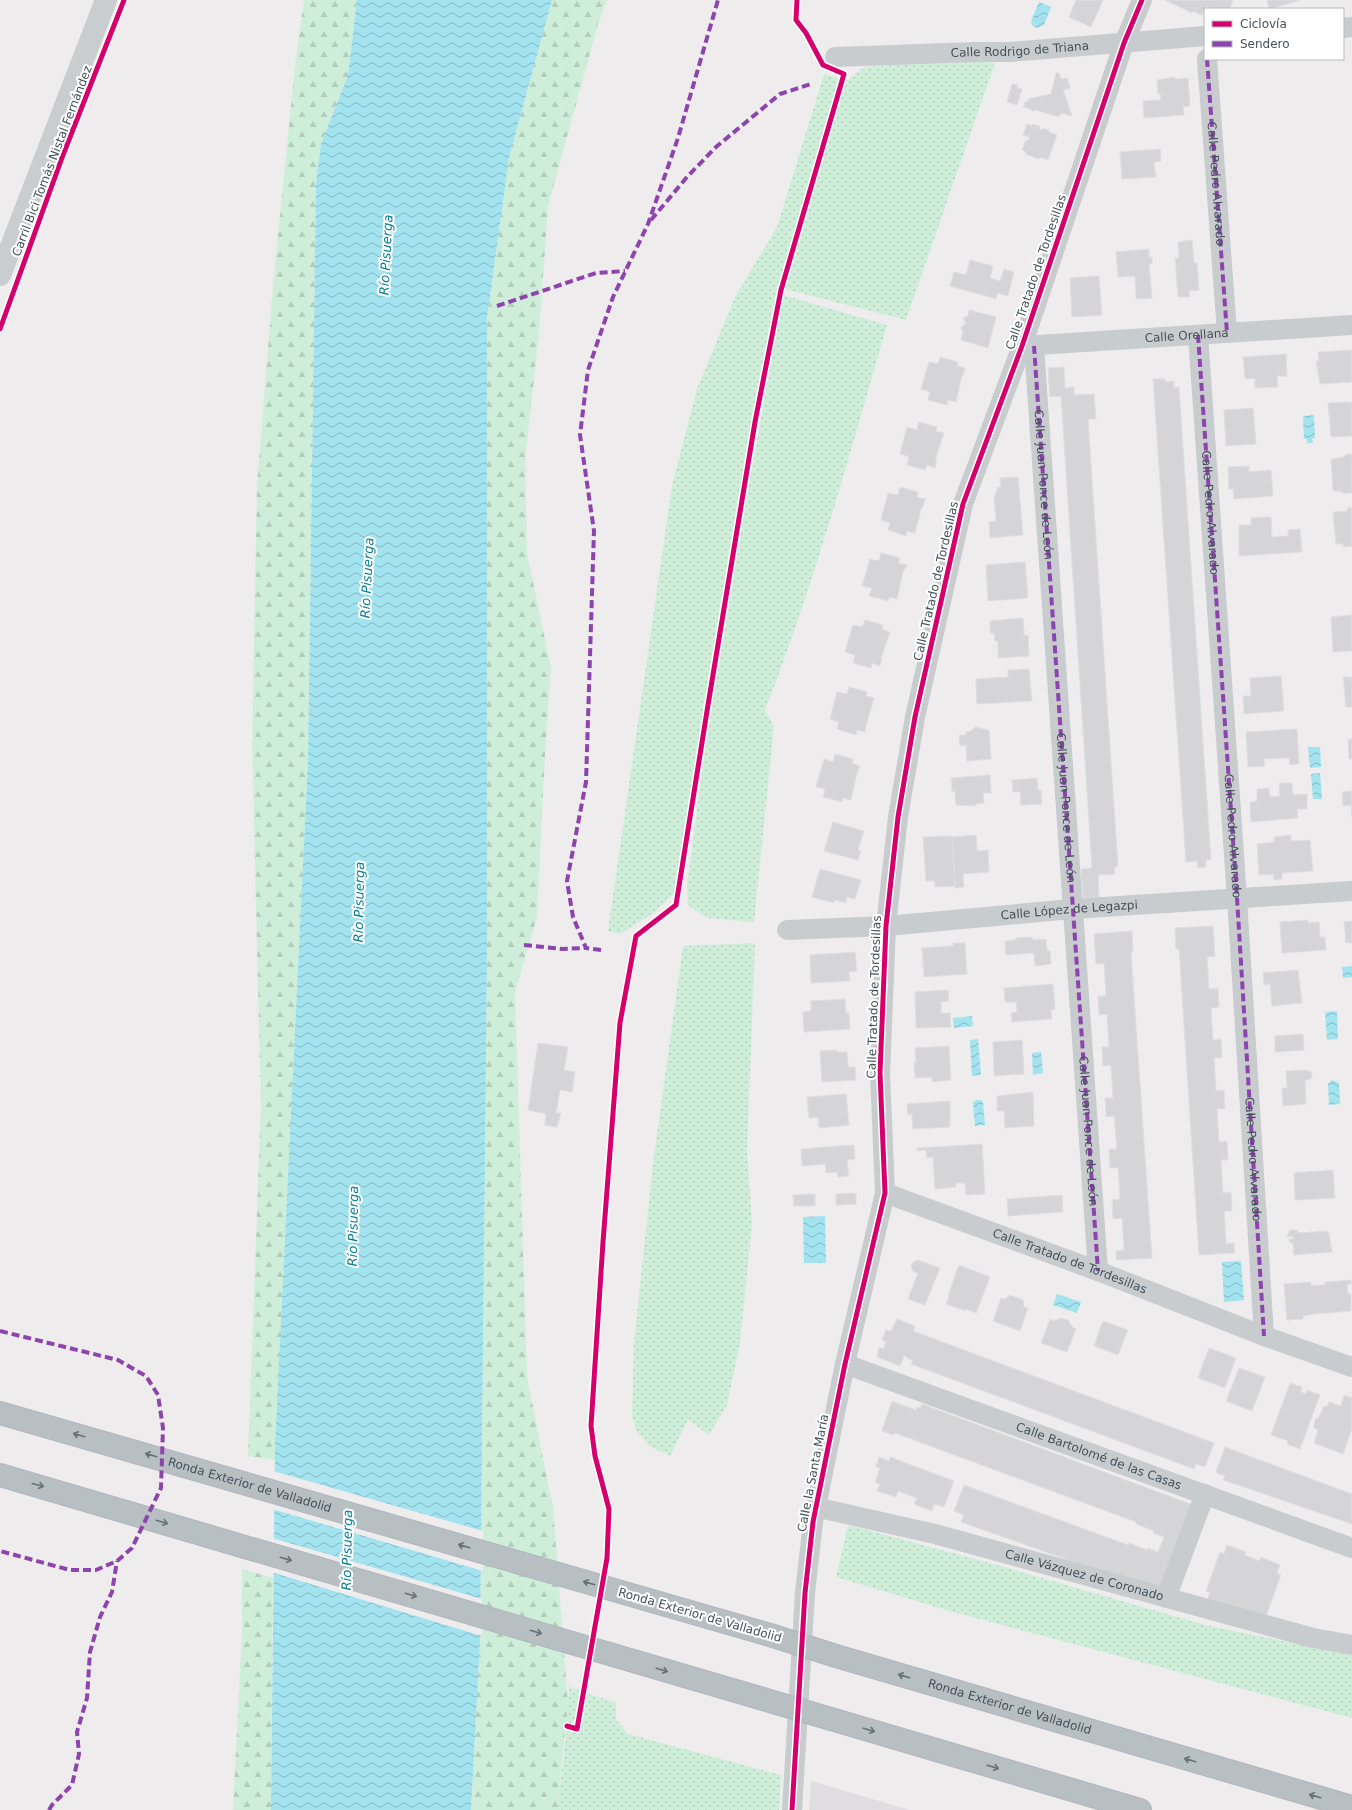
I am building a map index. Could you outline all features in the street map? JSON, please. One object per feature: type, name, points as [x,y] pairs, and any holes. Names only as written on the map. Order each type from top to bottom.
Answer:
[{"type":"highway","name":"Ronda Exterior de Valladolid","points":[[0,1413],[117,1445],[770,1635],[836,1656],[1352,1807]]},
{"type":"highway","points":[[0,1475],[124,1510],[1140,1810]]},
{"type":"street","points":[[0,275],[106,0]]},
{"type":"street","name":"Calle Tratado de Tordesillas","points":[[1142,0],[1124,43],[1028,346],[963,504],[915,718],[898,817],[886,926],[880,1073],[884,1193],[1098,1271],[1264,1336],[1352,1367]]},
{"type":"street","name":"Calle Rodrigo de Triana","points":[[834,58],[1011,52],[1204,36]]},
{"type":"street","name":"Calle Pedro Alvarado","points":[[1207,60],[1227,333]]},
{"type":"street","name":"Calle Orellana","points":[[1028,346],[1352,325]]},
{"type":"street","name":"Calle Pedro Alvarado","points":[[1198,335],[1237,898],[1264,1336]]},
{"type":"street","name":"Calle Juan Ponce de León","points":[[1028,346],[1072,908],[1098,1271]]},
{"type":"street","name":"Calle López de Legazpi","points":[[787,930],[886,926],[1072,908],[1352,891]]},
{"type":"street","name":"Calle la Santa María","points":[[792,1810],[804,1593],[815,1507],[845,1364],[884,1193]]},
{"type":"street","name":"Calle Bartolomé de las Casas","points":[[845,1364],[1352,1548]]},
{"type":"street","points":[[1166,1598],[1205,1494]]},
{"type":"street","name":"Calle Vázquez de Coronado","points":[[815,1507],[935,1534],[1313,1638],[1352,1645]]},
{"type":"shaded area","points":[[811,1781],[910,1810],[809,1810]]},
{"type":"green space","points":[[304,0],[357,0],[348,75],[321,144],[316,182],[308,759],[275,1460],[248,1456],[261,1105],[252,742],[257,486],[273,286],[295,65]]},
{"type":"green space","points":[[552,0],[607,0],[598,24],[548,206],[539,334],[525,459],[527,553],[551,668],[537,917],[515,992],[527,1377],[553,1508],[568,1704],[557,1810],[471,1810],[480,1641],[487,957],[487,318],[509,158]]},
{"type":"green space","points":[[969,60],[995,63],[906,320],[777,287],[678,890],[653,913],[620,934],[608,931],[672,485],[697,389],[735,297],[777,227],[824,74],[846,81],[865,67]]},
{"type":"green space","points":[[783,295],[887,325],[845,471],[800,615],[765,710],[774,727],[754,922],[707,918],[688,905],[687,885],[705,748],[732,580]]},
{"type":"green space","points":[[755,943],[747,1150],[752,1224],[740,1343],[727,1405],[709,1435],[688,1420],[670,1456],[649,1446],[636,1430],[632,1416],[634,1342],[653,1164],[683,946]]},
{"type":"green space","points":[[848,1525],[990,1563],[1209,1626],[1352,1655],[1352,1718],[953,1612],[836,1577]]},
{"type":"green space","points":[[242,1569],[273,1578],[271,1810],[233,1810],[242,1632]]},
{"type":"green space","points":[[569,1687],[616,1703],[616,1719],[628,1734],[781,1775],[779,1810],[557,1810],[566,1737]]},
{"type":"water","name":"Río Pisuerga","points":[[357,0],[552,0],[509,158],[487,318],[487,957],[480,1641],[471,1810],[271,1810],[275,1448],[308,759],[316,182],[321,144],[348,75]]},
{"type":"water","points":[[1039,2],[1051,7],[1044,25],[1037,28],[1032,25],[1031,21]]},
{"type":"water","points":[[1314,415],[1315,438],[1312,438],[1313,443],[1307,443],[1307,439],[1304,439],[1303,416]]},
{"type":"water","points":[[1308,747],[1320,747],[1321,767],[1310,768]]},
{"type":"water","points":[[1320,773],[1322,799],[1313,799],[1311,774]]},
{"type":"water","points":[[1352,966],[1352,977],[1343,978],[1342,967]]},
{"type":"water","points":[[1337,1011],[1338,1039],[1327,1040],[1325,1012]]},
{"type":"water","points":[[972,1016],[973,1026],[954,1028],[953,1018]]},
{"type":"water","points":[[978,1039],[981,1075],[972,1076],[970,1040]]},
{"type":"water","points":[[1041,1052],[1043,1073],[1033,1075],[1032,1053]]},
{"type":"water","points":[[1332,1080],[1339,1083],[1340,1104],[1329,1105],[1328,1084]]},
{"type":"water","points":[[977,1100],[983,1102],[985,1125],[975,1126],[973,1102]]},
{"type":"water","points":[[825,1216],[826,1263],[804,1263],[803,1217]]},
{"type":"water","points":[[1241,1261],[1244,1300],[1224,1302],[1222,1262]]},
{"type":"water","points":[[1057,1294],[1081,1302],[1077,1313],[1053,1305]]},
{"type":"pier","points":[[273,1471],[483,1531],[483,1571],[272,1509]]},
{"type":"pier","points":[[272,1538],[482,1599],[482,1636],[271,1572]]},
{"type":"building","points":[[1076,0],[1103,0],[1091,27],[1069,17]]},
{"type":"building","points":[[1165,0],[1233,0],[1230,8],[1210,8],[1206,6],[1202,15],[1193,11],[1192,13]]},
{"type":"building","points":[[1267,0],[1301,0],[1273,8],[1269,8]]},
{"type":"building","points":[[1056,73],[1059,73],[1061,79],[1067,78],[1070,88],[1063,90],[1072,116],[1061,113],[1059,117],[1036,110],[1032,111],[1031,109],[1023,107],[1025,102],[1029,101],[1028,99],[1051,94]]},
{"type":"building","points":[[1174,77],[1175,79],[1188,78],[1190,106],[1183,107],[1184,115],[1144,118],[1143,101],[1161,100],[1160,94],[1158,94],[1157,80]]},
{"type":"building","points":[[1012,84],[1018,85],[1017,88],[1022,89],[1017,105],[1007,102]]},
{"type":"building","points":[[1027,124],[1032,126],[1032,124],[1040,126],[1039,129],[1043,130],[1043,128],[1049,130],[1049,132],[1057,135],[1048,160],[1040,157],[1039,159],[1026,154],[1026,152],[1022,150],[1026,140],[1028,141],[1030,137],[1023,135]]},
{"type":"building","points":[[1160,149],[1161,161],[1154,162],[1156,177],[1122,179],[1120,152]]},
{"type":"building","points":[[1192,240],[1194,263],[1197,263],[1199,290],[1189,291],[1190,297],[1178,297],[1175,258],[1179,258],[1178,242]]},
{"type":"building","points":[[1149,249],[1149,257],[1152,257],[1152,264],[1149,264],[1152,298],[1136,299],[1135,276],[1118,277],[1116,252]]},
{"type":"building","points":[[970,260],[993,266],[990,278],[1000,281],[1004,269],[1014,272],[1008,296],[997,293],[996,299],[950,286],[954,272],[966,275]]},
{"type":"building","points":[[1099,276],[1102,315],[1072,317],[1070,278]]},
{"type":"building","points":[[969,310],[996,317],[988,348],[961,340],[963,332],[961,328],[966,323],[963,318],[968,316]]},
{"type":"building","points":[[1352,350],[1352,382],[1320,384],[1316,361],[1319,361],[1318,352]]},
{"type":"building","points":[[1286,354],[1287,376],[1277,376],[1278,387],[1255,388],[1255,378],[1245,379],[1243,357]]},
{"type":"building","points":[[940,357],[958,362],[957,366],[965,368],[956,402],[948,400],[947,405],[928,400],[930,392],[921,389],[929,362],[938,364]]},
{"type":"building","points":[[1064,367],[1065,388],[1074,387],[1074,395],[1094,394],[1096,419],[1088,419],[1118,866],[1114,867],[1115,874],[1098,875],[1099,897],[1083,898],[1081,869],[1092,868],[1061,396],[1050,397],[1048,368]]},
{"type":"building","points":[[1153,379],[1165,379],[1165,382],[1174,381],[1174,388],[1179,387],[1211,860],[1206,860],[1206,867],[1198,868],[1197,861],[1186,862]]},
{"type":"building","points":[[1352,402],[1352,436],[1331,437],[1328,403]]},
{"type":"building","points":[[1253,408],[1256,444],[1226,446],[1224,410]]},
{"type":"building","points":[[919,422],[937,427],[936,431],[944,433],[935,460],[937,460],[935,468],[927,465],[925,470],[907,465],[909,457],[900,454],[907,427],[917,430]]},
{"type":"building","points":[[1352,454],[1352,493],[1333,491],[1331,459],[1345,457],[1345,455]]},
{"type":"building","points":[[1249,466],[1249,472],[1271,470],[1273,496],[1234,499],[1233,489],[1229,489],[1228,467]]},
{"type":"building","points":[[1018,477],[1023,535],[990,538],[989,522],[996,521],[994,497],[998,487],[1001,487],[1000,478]]},
{"type":"building","points":[[900,487],[918,492],[917,497],[925,499],[915,533],[907,531],[906,536],[888,530],[890,523],[881,520],[888,493],[898,495]]},
{"type":"building","points":[[1347,508],[1352,508],[1352,546],[1343,547],[1343,544],[1336,544],[1333,512],[1348,511]]},
{"type":"building","points":[[1271,517],[1272,537],[1288,536],[1288,530],[1300,529],[1302,552],[1239,556],[1239,525],[1251,525],[1251,518]]},
{"type":"building","points":[[881,553],[900,558],[898,563],[907,565],[903,572],[897,599],[889,597],[888,601],[869,596],[872,588],[862,586],[870,559],[879,561]]},
{"type":"building","points":[[1025,562],[1028,598],[988,601],[986,565]]},
{"type":"building","points":[[1352,615],[1352,651],[1333,652],[1331,617]]},
{"type":"building","points":[[1023,618],[1024,636],[1028,635],[1029,656],[998,658],[998,641],[995,641],[994,633],[990,633],[990,621]]},
{"type":"building","points":[[865,620],[883,625],[882,629],[890,632],[881,658],[880,666],[872,663],[871,668],[853,663],[855,655],[845,652],[853,625],[862,627]]},
{"type":"building","points":[[1029,669],[1032,701],[977,704],[976,679],[1008,677],[1008,670]]},
{"type":"building","points":[[1281,676],[1284,711],[1244,714],[1243,696],[1251,696],[1250,678]]},
{"type":"building","points":[[1343,677],[1352,677],[1352,707],[1346,707]]},
{"type":"building","points":[[849,687],[867,692],[866,696],[874,698],[865,732],[857,730],[856,735],[837,729],[839,722],[830,719],[837,692],[847,694]]},
{"type":"building","points":[[975,727],[989,730],[991,759],[967,761],[966,745],[960,746],[959,735],[966,735],[966,732],[971,731]]},
{"type":"building","points":[[1297,729],[1299,764],[1290,765],[1289,758],[1264,759],[1265,766],[1248,767],[1246,732]]},
{"type":"building","points":[[1348,739],[1352,739],[1352,759],[1349,759]]},
{"type":"building","points":[[835,754],[853,759],[852,763],[860,766],[851,800],[843,798],[842,802],[823,797],[825,789],[816,787],[824,759],[833,762]]},
{"type":"building","points":[[990,775],[991,793],[983,793],[984,803],[976,804],[976,806],[956,805],[955,791],[952,792],[951,778]]},
{"type":"building","points":[[1037,778],[1038,790],[1041,790],[1042,804],[1021,805],[1020,792],[1013,792],[1012,780]]},
{"type":"building","points":[[1279,783],[1292,783],[1293,795],[1307,794],[1307,809],[1297,809],[1298,818],[1251,822],[1250,802],[1257,801],[1257,789],[1269,788],[1270,797],[1280,796]]},
{"type":"building","points":[[1352,791],[1352,817],[1351,805],[1343,806],[1342,792]]},
{"type":"building","points":[[833,822],[864,831],[858,850],[861,851],[858,860],[824,851]]},
{"type":"building","points":[[976,835],[977,851],[988,850],[989,872],[963,874],[964,887],[955,888],[952,837]]},
{"type":"building","points":[[1291,835],[1291,841],[1310,840],[1313,871],[1282,873],[1282,879],[1274,880],[1273,874],[1259,875],[1257,844],[1274,842],[1274,837]]},
{"type":"building","points":[[952,836],[955,886],[935,887],[935,881],[926,881],[923,837]]},
{"type":"building","points":[[820,869],[861,880],[855,899],[847,897],[846,903],[835,900],[834,903],[812,897]]},
{"type":"building","points":[[1308,920],[1308,923],[1319,922],[1320,937],[1325,937],[1326,950],[1282,953],[1280,922]]},
{"type":"building","points":[[1352,921],[1352,943],[1346,943],[1344,922]]},
{"type":"building","points":[[1213,926],[1215,956],[1207,957],[1209,989],[1218,988],[1219,1007],[1211,1008],[1213,1040],[1221,1039],[1222,1058],[1214,1058],[1216,1091],[1224,1090],[1225,1109],[1217,1109],[1219,1142],[1227,1141],[1228,1160],[1221,1160],[1223,1193],[1231,1192],[1232,1211],[1224,1211],[1226,1244],[1234,1243],[1235,1253],[1199,1255],[1179,949],[1176,949],[1175,928]]},
{"type":"building","points":[[1132,931],[1133,952],[1131,952],[1152,1258],[1116,1260],[1116,1251],[1124,1250],[1122,1218],[1113,1219],[1112,1200],[1120,1199],[1118,1167],[1110,1168],[1109,1149],[1117,1149],[1114,1116],[1106,1117],[1105,1098],[1113,1098],[1111,1065],[1103,1066],[1102,1047],[1109,1047],[1107,1014],[1099,1015],[1098,996],[1106,996],[1104,963],[1096,964],[1094,934]]},
{"type":"building","points":[[1032,937],[1033,940],[1046,939],[1047,951],[1050,951],[1051,964],[1035,966],[1034,953],[1006,955],[1005,941],[1016,940],[1015,938]]},
{"type":"building","points":[[953,943],[965,943],[967,974],[924,977],[922,948],[953,946]]},
{"type":"building","points":[[855,952],[857,971],[849,972],[850,981],[811,983],[810,955]]},
{"type":"building","points":[[1298,970],[1302,1003],[1272,1006],[1270,984],[1264,985],[1263,973]]},
{"type":"building","points":[[1053,984],[1055,1009],[1051,1010],[1052,1019],[1012,1022],[1011,1013],[1017,1012],[1016,1002],[1005,1002],[1004,988]]},
{"type":"building","points":[[948,990],[949,1001],[941,1002],[941,1013],[950,1013],[951,1027],[916,1028],[915,992]]},
{"type":"building","points":[[845,999],[846,1013],[849,1013],[850,1029],[804,1032],[803,1012],[811,1011],[811,1001]]},
{"type":"building","points":[[1303,1034],[1304,1050],[1275,1052],[1275,1036]]},
{"type":"building","points":[[1022,1040],[1024,1074],[994,1076],[993,1042]]},
{"type":"building","points":[[538,1043],[568,1047],[564,1070],[575,1072],[572,1092],[560,1090],[556,1113],[561,1113],[557,1127],[545,1125],[546,1114],[528,1110]]},
{"type":"building","points":[[949,1046],[951,1080],[932,1082],[932,1077],[915,1078],[915,1048]]},
{"type":"building","points":[[837,1050],[837,1052],[847,1052],[848,1067],[855,1067],[856,1080],[822,1082],[820,1051]]},
{"type":"building","points":[[1306,1070],[1311,1072],[1312,1078],[1305,1081],[1306,1104],[1283,1106],[1282,1088],[1287,1088],[1286,1071]]},
{"type":"building","points":[[1033,1092],[1034,1126],[1005,1128],[1004,1111],[997,1111],[997,1096]]},
{"type":"building","points":[[846,1094],[849,1125],[819,1128],[818,1117],[809,1118],[807,1097]]},
{"type":"building","points":[[950,1101],[950,1127],[913,1129],[912,1115],[908,1115],[907,1104]]},
{"type":"building","points":[[982,1144],[985,1194],[966,1195],[965,1183],[956,1183],[956,1187],[935,1189],[933,1157],[927,1158],[926,1150],[917,1151],[917,1148]]},
{"type":"building","points":[[854,1145],[855,1159],[847,1160],[849,1176],[838,1177],[837,1172],[826,1173],[825,1164],[802,1166],[801,1149]]},
{"type":"building","points":[[1333,1170],[1335,1198],[1295,1200],[1294,1173]]},
{"type":"building","points":[[856,1193],[856,1204],[836,1205],[836,1194]]},
{"type":"building","points":[[815,1194],[815,1206],[794,1206],[793,1195]]},
{"type":"building","points":[[1062,1195],[1063,1212],[1008,1216],[1007,1199]]},
{"type":"building","points":[[1290,1230],[1297,1230],[1298,1233],[1327,1231],[1327,1233],[1329,1233],[1332,1252],[1294,1255],[1293,1243],[1290,1243],[1289,1239],[1293,1239],[1293,1236],[1287,1237]]},
{"type":"building","points":[[918,1260],[940,1268],[925,1305],[908,1299],[918,1273],[914,1272],[911,1267],[913,1262]]},
{"type":"building","points":[[959,1265],[990,1277],[976,1313],[946,1304]]},
{"type":"building","points":[[1351,1280],[1351,1284],[1347,1284],[1348,1294],[1351,1294],[1351,1311],[1314,1314],[1303,1316],[1303,1319],[1287,1320],[1284,1284],[1311,1282],[1311,1286],[1325,1285],[1325,1282]]},
{"type":"building","points":[[1010,1295],[1023,1300],[1024,1307],[1028,1308],[1020,1331],[993,1321],[1001,1298],[1005,1299]]},
{"type":"building","points":[[1061,1318],[1068,1320],[1072,1327],[1076,1329],[1067,1352],[1041,1343],[1050,1319],[1054,1321]]},
{"type":"building","points":[[897,1319],[915,1326],[913,1331],[1214,1443],[1205,1467],[1196,1464],[1194,1469],[911,1364],[913,1359],[910,1360],[905,1356],[900,1366],[877,1357],[879,1347],[883,1349],[886,1342],[882,1340],[886,1330],[891,1331]]},
{"type":"building","points":[[1103,1321],[1128,1330],[1118,1355],[1094,1346]]},
{"type":"building","points":[[1209,1348],[1236,1358],[1225,1388],[1198,1378]]},
{"type":"building","points":[[1239,1368],[1265,1377],[1252,1411],[1226,1401]]},
{"type":"building","points":[[1290,1383],[1302,1387],[1301,1392],[1306,1394],[1307,1390],[1320,1395],[1300,1449],[1287,1444],[1288,1441],[1271,1435]]},
{"type":"building","points":[[1344,1395],[1352,1398],[1352,1429],[1343,1454],[1314,1443],[1318,1430],[1313,1427],[1316,1418],[1318,1419],[1324,1406],[1327,1407],[1329,1402],[1341,1406]]},
{"type":"building","points":[[892,1401],[916,1410],[917,1407],[920,1408],[922,1404],[1193,1505],[1158,1592],[961,1522],[964,1515],[954,1511],[964,1485],[1128,1545],[1129,1543],[1147,1550],[1148,1548],[1158,1552],[1164,1537],[1153,1533],[1154,1531],[1136,1524],[1136,1522],[895,1433],[893,1435],[882,1431]]},
{"type":"building","points":[[1225,1447],[1352,1494],[1352,1524],[1223,1480],[1225,1475],[1218,1474],[1216,1472]]},
{"type":"building","points":[[879,1457],[889,1461],[890,1457],[954,1481],[944,1507],[934,1504],[932,1511],[914,1504],[917,1498],[898,1491],[896,1497],[877,1491],[880,1484],[875,1482],[880,1468],[876,1467]]},
{"type":"building","points":[[1227,1545],[1246,1552],[1245,1555],[1260,1561],[1261,1557],[1280,1565],[1277,1573],[1281,1575],[1264,1622],[1207,1601],[1210,1592],[1206,1591],[1220,1552],[1224,1554]]},
{"type":"marked path","points":[[601,950],[586,948],[573,917],[567,881],[586,782],[594,531],[580,435],[588,370],[613,297],[648,224],[678,138],[718,0]]},
{"type":"marked path","points":[[1207,60],[1227,333]]},
{"type":"marked path","points":[[651,220],[687,177],[716,147],[780,94],[811,84]]},
{"type":"marked path","points":[[497,306],[596,273],[625,271]]},
{"type":"marked path","points":[[1198,335],[1237,898],[1264,1336]]},
{"type":"marked path","points":[[1034,346],[1098,1271]]},
{"type":"marked path","points":[[524,945],[562,949],[586,948]]},
{"type":"marked path","points":[[0,1331],[118,1360],[146,1376],[158,1395],[163,1428],[161,1488],[132,1548],[117,1561],[96,1570],[70,1570],[0,1551]]},
{"type":"marked path","points":[[49,1810],[72,1785],[79,1754],[77,1732],[87,1698],[90,1652],[100,1617],[112,1592],[117,1561]]},
{"type":"cycle path","name":"Carril Bici Tomás Nistal Fernández","points":[[0,329],[63,155],[124,0]]},
{"type":"cycle path","points":[[567,1726],[577,1729],[607,1558],[609,1509],[595,1456],[591,1426],[603,1242],[620,1023],[636,936],[676,905],[755,422],[781,290],[844,74],[823,65],[806,33],[796,20],[797,0]]},
{"type":"cycle path","points":[[792,1810],[805,1593],[813,1522],[845,1364],[885,1193],[880,1073],[886,926],[898,817],[915,717],[963,504],[1022,346],[1124,43],[1142,0]]}]
